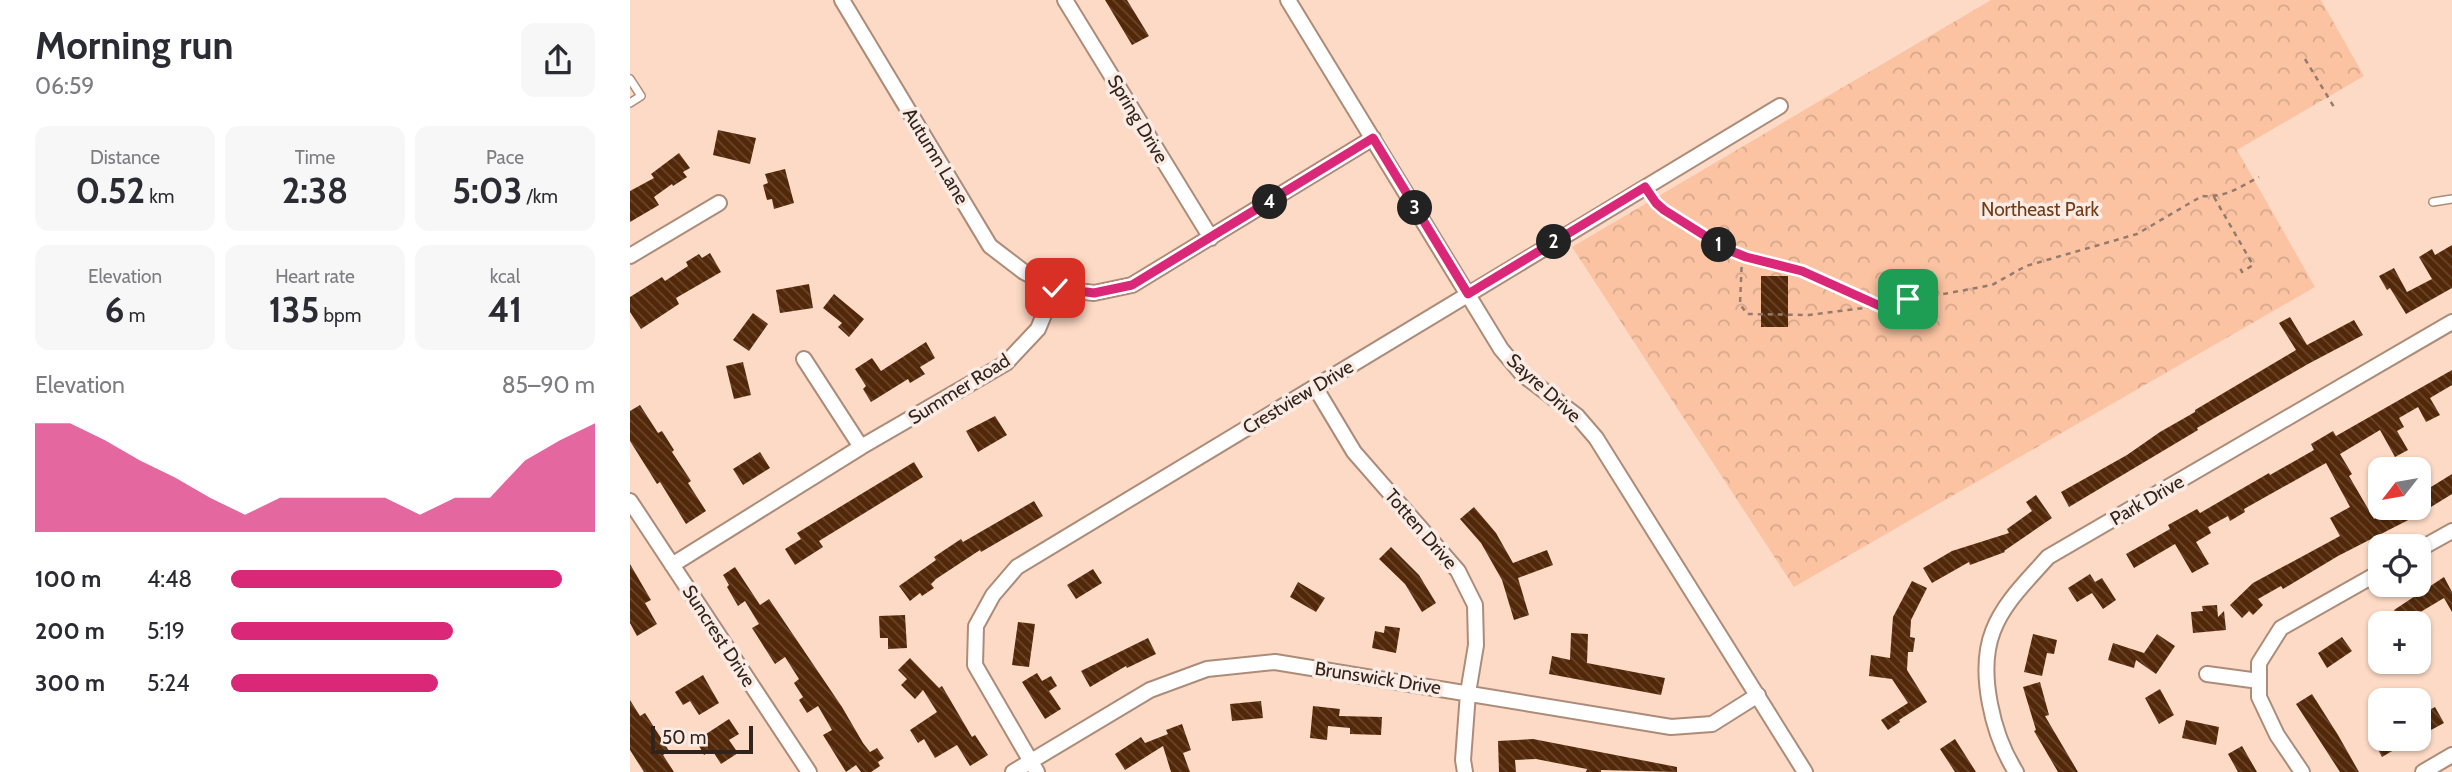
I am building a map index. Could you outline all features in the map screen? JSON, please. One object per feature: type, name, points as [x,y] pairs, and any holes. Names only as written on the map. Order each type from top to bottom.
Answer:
[{"type":"street","name":"Autumn Lane","points":[[842,0],[990,246],[1024,272],[1055,288]]},
{"type":"street","name":"Spring Drive","points":[[1065,0],[1211,238]]},
{"type":"street","name":"Sayre Drive","points":[[1288,0],[1513,364],[1577,416],[1596,438],[1805,772]]},
{"type":"street","name":"Crestview Drive","points":[[1034,766],[975,664],[976,626],[993,595],[1017,567],[1780,106]]},
{"type":"street","points":[[1055,288],[1094,293],[1132,285],[1373,138]]},
{"type":"street","points":[[630,256],[719,203]]},
{"type":"street","name":"Summer Road","points":[[672,565],[861,447],[1006,363],[1038,329],[1055,288]]},
{"type":"street","name":"Park Drive","points":[[2016,772],[1997,732],[1988,699],[1987,667],[1992,632],[2010,600],[2048,557],[2452,322]]},
{"type":"street","points":[[804,359],[861,447]]},
{"type":"street","name":"Totten Drive","points":[[1315,387],[1354,452],[1458,570],[1475,605],[1476,645],[1468,693],[1463,760],[1465,772]]},
{"type":"street","name":"Suncrest Drive","points":[[630,501],[808,772]]},
{"type":"street","points":[[2431,543],[2452,531]]},
{"type":"street","points":[[2302,772],[2277,735],[2259,697],[2259,663],[2281,628],[2368,579]]},
{"type":"street","name":"Brunswick Drive","points":[[1013,772],[1034,766],[1150,690],[1207,669],[1275,662],[1671,727],[1712,724],[1758,695]]},
{"type":"street","points":[[2207,674],[2259,681]]},
{"type":"street","points":[[2423,772],[2452,755]]},
{"type":"lane","points":[[630,79],[640,96],[630,103]]},
{"type":"lane","points":[[2433,202],[2452,199]]},
{"type":"path","points":[[2305,59],[2334,107]]},
{"type":"path","points":[[1743,255],[1740,304],[1747,314],[1809,315],[1880,306],[1992,285],[2026,267],[2137,234],[2203,196],[2227,194],[2259,177]]},
{"type":"path","points":[[1645,187],[1656,203],[1670,215],[1706,237],[1743,255],[1802,271],[1880,306]]},
{"type":"path","points":[[2214,197],[2253,265],[2242,272],[2240,268]]},
{"type":"path","points":[[1899,281],[1908,299]]},
{"type":"green space","name":"Northeast Park","points":[[1991,0],[2321,0],[2364,76],[2237,150],[2315,287],[1794,587],[1572,247]]},
{"type":"building","points":[[1105,0],[1127,0],[1149,36],[1132,45]]},
{"type":"building","points":[[718,130],[756,138],[750,164],[713,155]]},
{"type":"building","points":[[679,153],[690,168],[683,172],[687,177],[654,197],[659,205],[630,222],[630,191],[654,178],[651,174]]},
{"type":"building","points":[[785,169],[794,203],[774,209],[772,199],[767,200],[763,185],[768,183],[765,174]]},
{"type":"building","points":[[2452,245],[2452,288],[2406,314],[2379,276],[2394,268],[2407,292],[2432,279],[2419,257],[2432,249],[2435,255]]},
{"type":"building","points":[[710,253],[721,272],[676,298],[679,304],[641,329],[630,312],[630,297],[662,277],[665,281],[688,266],[686,262],[699,254],[702,258]]},
{"type":"building","points":[[1761,276],[1788,276],[1788,327],[1761,327]]},
{"type":"building","points":[[809,284],[813,308],[780,313],[776,290]]},
{"type":"building","points":[[834,294],[864,319],[849,337],[838,327],[842,323],[823,308]]},
{"type":"building","points":[[753,313],[768,324],[749,351],[733,340]]},
{"type":"building","points":[[2290,317],[2307,345],[2354,320],[2363,335],[2197,428],[2198,430],[2069,507],[2061,492],[2127,455],[2195,410],[2296,350],[2279,323]]},
{"type":"building","points":[[926,342],[935,358],[920,367],[925,374],[910,383],[908,379],[871,402],[863,389],[866,386],[855,369],[872,358],[881,371]]},
{"type":"building","points":[[743,362],[751,395],[734,399],[726,366]]},
{"type":"building","points":[[2452,370],[2452,385],[2430,398],[2440,415],[2426,422],[2418,407],[2399,418],[2404,427],[2397,431],[2408,450],[2395,457],[2380,430],[2340,454],[2368,509],[2368,520],[2408,520],[2381,534],[2368,534],[2368,541],[2283,589],[2281,586],[2258,599],[2263,605],[2253,615],[2249,611],[2242,618],[2230,605],[2253,583],[2340,536],[2330,518],[2350,507],[2326,463],[2244,509],[2245,512],[2230,521],[2228,516],[2208,527],[2211,533],[2196,542],[2209,564],[2192,573],[2175,544],[2134,568],[2126,554],[2170,529],[2168,525],[2197,509],[2200,513],[2314,450],[2311,444],[2333,431],[2336,436]]},
{"type":"building","points":[[640,405],[658,433],[662,431],[674,450],[672,452],[691,481],[688,483],[706,511],[686,524],[630,441],[630,411]]},
{"type":"building","points":[[995,416],[1007,435],[978,452],[966,431]]},
{"type":"building","points":[[760,452],[770,468],[743,485],[733,469]]},
{"type":"building","points":[[914,462],[923,477],[819,541],[823,547],[795,565],[785,549],[801,539],[797,533]]},
{"type":"building","points":[[2452,474],[2452,494],[2431,507],[2431,487]]},
{"type":"building","points":[[2036,495],[2052,518],[2005,552],[1970,565],[1969,562],[1932,583],[1923,568],[1952,551],[2009,533],[2007,529],[2032,511],[2026,502]]},
{"type":"building","points":[[1034,501],[1043,516],[981,552],[980,550],[936,579],[931,584],[934,588],[922,596],[920,593],[910,601],[899,586],[961,539],[963,542]]},
{"type":"building","points":[[1474,507],[1496,533],[1513,563],[1547,550],[1553,565],[1518,578],[1529,615],[1514,620],[1502,580],[1481,543],[1460,519]]},
{"type":"building","points":[[1391,547],[1419,575],[1436,603],[1422,612],[1405,584],[1379,559]]},
{"type":"building","points":[[630,564],[651,600],[645,603],[657,624],[637,636],[630,623]]},
{"type":"building","points":[[735,567],[760,605],[769,599],[863,743],[870,752],[877,748],[884,758],[878,762],[880,766],[871,772],[861,772],[856,765],[846,772],[823,735],[832,730],[818,706],[807,713],[799,700],[803,697],[794,683],[799,679],[785,657],[775,664],[752,628],[759,624],[745,601],[738,606],[727,587],[729,585],[723,575]]},
{"type":"building","points":[[1093,569],[1102,583],[1076,599],[1067,585]]},
{"type":"building","points":[[2090,574],[2095,582],[2102,578],[2116,600],[2103,609],[2092,593],[2077,602],[2068,588]]},
{"type":"building","points":[[2444,577],[2452,592],[2452,612],[2444,598],[2422,611],[2395,611],[2414,597],[2431,597],[2431,586]]},
{"type":"building","points":[[1912,581],[1927,588],[1911,620],[1910,637],[1915,638],[1913,652],[1908,652],[1907,670],[1927,702],[1888,730],[1881,720],[1908,703],[1892,679],[1869,676],[1871,655],[1890,658],[1893,617]]},
{"type":"building","points":[[1298,582],[1325,598],[1316,612],[1290,597]]},
{"type":"building","points":[[2217,605],[2218,617],[2224,611],[2226,630],[2193,633],[2191,612],[2203,611],[2202,606]]},
{"type":"building","points":[[905,615],[907,648],[888,649],[888,638],[880,638],[879,616]]},
{"type":"building","points":[[1018,622],[1035,624],[1029,667],[1012,665]]},
{"type":"building","points":[[1385,626],[1400,628],[1396,653],[1372,648],[1375,631],[1384,633]]},
{"type":"building","points":[[1571,633],[1588,634],[1587,663],[1665,678],[1661,695],[1549,674],[1552,656],[1570,660]]},
{"type":"building","points":[[2033,634],[2057,640],[2054,654],[2047,653],[2042,676],[2024,672]]},
{"type":"building","points":[[2157,634],[2175,646],[2156,674],[2136,660],[2134,668],[2108,660],[2113,643],[2144,653]]},
{"type":"building","points":[[2342,637],[2352,651],[2327,668],[2318,653]]},
{"type":"building","points":[[1148,638],[1156,654],[1127,668],[1126,666],[1090,687],[1081,671]]},
{"type":"building","points":[[910,658],[939,688],[942,686],[972,737],[975,735],[988,755],[970,766],[957,745],[935,758],[924,739],[918,743],[910,730],[937,712],[923,690],[915,699],[901,685],[907,679],[898,670]]},
{"type":"building","points":[[1037,673],[1042,681],[1051,676],[1057,686],[1049,691],[1061,709],[1045,719],[1022,682]]},
{"type":"building","points":[[703,675],[719,703],[699,715],[690,701],[683,705],[675,692]]},
{"type":"building","points":[[2040,682],[2049,715],[2045,716],[2078,772],[2058,772],[2034,731],[2036,730],[2023,687]]},
{"type":"building","points":[[2160,689],[2174,715],[2159,724],[2145,698]]},
{"type":"building","points":[[2312,694],[2359,772],[2340,772],[2296,704]]},
{"type":"building","points":[[630,700],[640,716],[645,713],[669,751],[663,755],[674,772],[644,772],[630,750]]},
{"type":"building","points":[[1261,701],[1263,718],[1232,721],[1230,704]]},
{"type":"building","points":[[1313,706],[1340,709],[1339,716],[1382,717],[1381,735],[1350,734],[1350,728],[1328,726],[1327,740],[1310,738]]},
{"type":"building","points":[[2435,707],[2444,723],[2431,730],[2431,709]]},
{"type":"building","points":[[729,719],[739,734],[729,740],[738,753],[721,764],[712,750],[704,755],[698,744],[706,740],[703,736]]},
{"type":"building","points":[[2186,720],[2219,727],[2216,745],[2182,738]]},
{"type":"building","points":[[1182,724],[1191,750],[1183,753],[1190,772],[1171,772],[1163,746],[1125,770],[1115,754],[1141,737],[1145,743],[1168,734],[1166,730]]},
{"type":"building","points":[[1533,739],[1677,767],[1677,772],[1586,772],[1587,769],[1536,759],[1515,760],[1516,772],[1499,772],[1498,741]]},
{"type":"building","points":[[1955,739],[1976,772],[1955,772],[1940,749]]},
{"type":"building","points":[[2242,746],[2257,772],[2238,772],[2228,754]]},
{"type":"building","points":[[2379,751],[2392,751],[2382,757]]},
{"type":"route","points":[[1055,288],[1094,293],[1132,285],[1373,138],[1468,294],[1645,187],[1664,210],[1726,249],[1746,257],[1802,271],[1880,306],[1908,299]]}]
